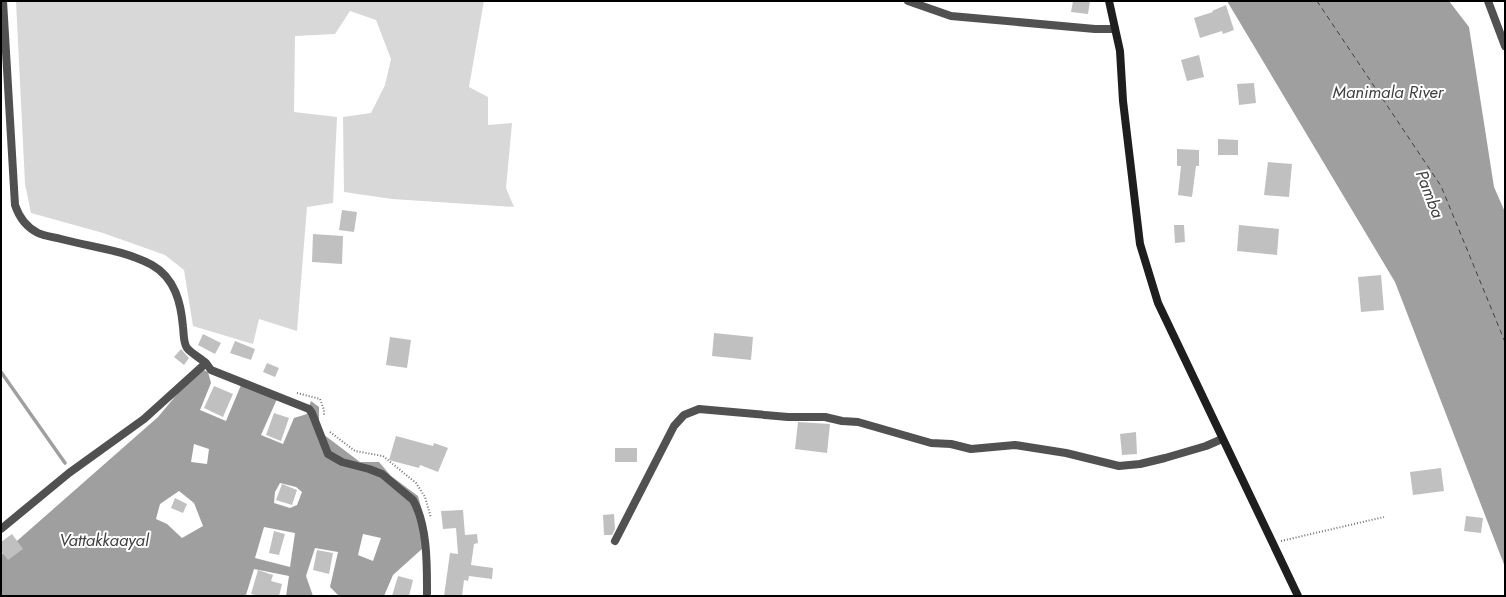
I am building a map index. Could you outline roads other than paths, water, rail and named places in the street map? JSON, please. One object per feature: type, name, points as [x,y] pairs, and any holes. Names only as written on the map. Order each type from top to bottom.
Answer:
[{"type":"main road","points":[[1108,1],[1120,51],[1123,101],[1140,244],[1158,303],[1298,596]]},
{"type":"street","points":[[3,1],[15,205],[18,214],[23,221],[38,233],[78,244],[127,254],[152,265],[164,274],[178,296],[185,343],[188,349],[206,363],[211,370],[309,408],[328,454],[342,462],[382,474],[413,500],[416,505],[423,530],[426,596]]},
{"type":"street","points":[[908,1],[951,16],[1095,29],[1115,29]]},
{"type":"street","points":[[1488,1],[1505,46]]},
{"type":"street","points":[[1,529],[69,472],[144,419],[206,363]]},
{"type":"street","points":[[615,541],[674,426],[684,414],[699,409],[788,417],[825,417],[842,421],[858,422],[931,443],[952,444],[971,449],[1015,445],[1066,453],[1119,466],[1140,464],[1165,458],[1206,446],[1222,439]]},
{"type":"water","name":"Manimala River","points":[[1227,1],[1449,1],[1469,27],[1494,187],[1505,212],[1505,567],[1395,282]]},
{"type":"water","name":"Vattakkaayal","points":[[199,368],[208,372],[211,383],[200,410],[226,421],[241,385],[277,399],[261,435],[283,444],[294,418],[307,414],[311,401],[319,407],[319,431],[360,462],[379,462],[391,476],[418,496],[424,518],[423,548],[393,575],[384,596],[339,596],[330,587],[338,552],[315,548],[306,576],[313,596],[286,596],[289,576],[254,569],[246,595],[247,596],[1,596],[1,555],[158,417]],"holes":[[[194,444],[209,449],[207,464],[191,462]],[[280,483],[296,487],[302,492],[297,505],[290,508],[274,503],[275,492]],[[179,491],[194,503],[203,526],[182,538],[167,524],[156,519],[160,504]],[[264,527],[295,533],[290,567],[255,558]],[[363,534],[381,538],[373,561],[358,555]]]},
{"type":"waterway","points":[[1,372],[65,463]]},
{"type":"water label","name":"Pamba","points":[[1430,194]]}]
